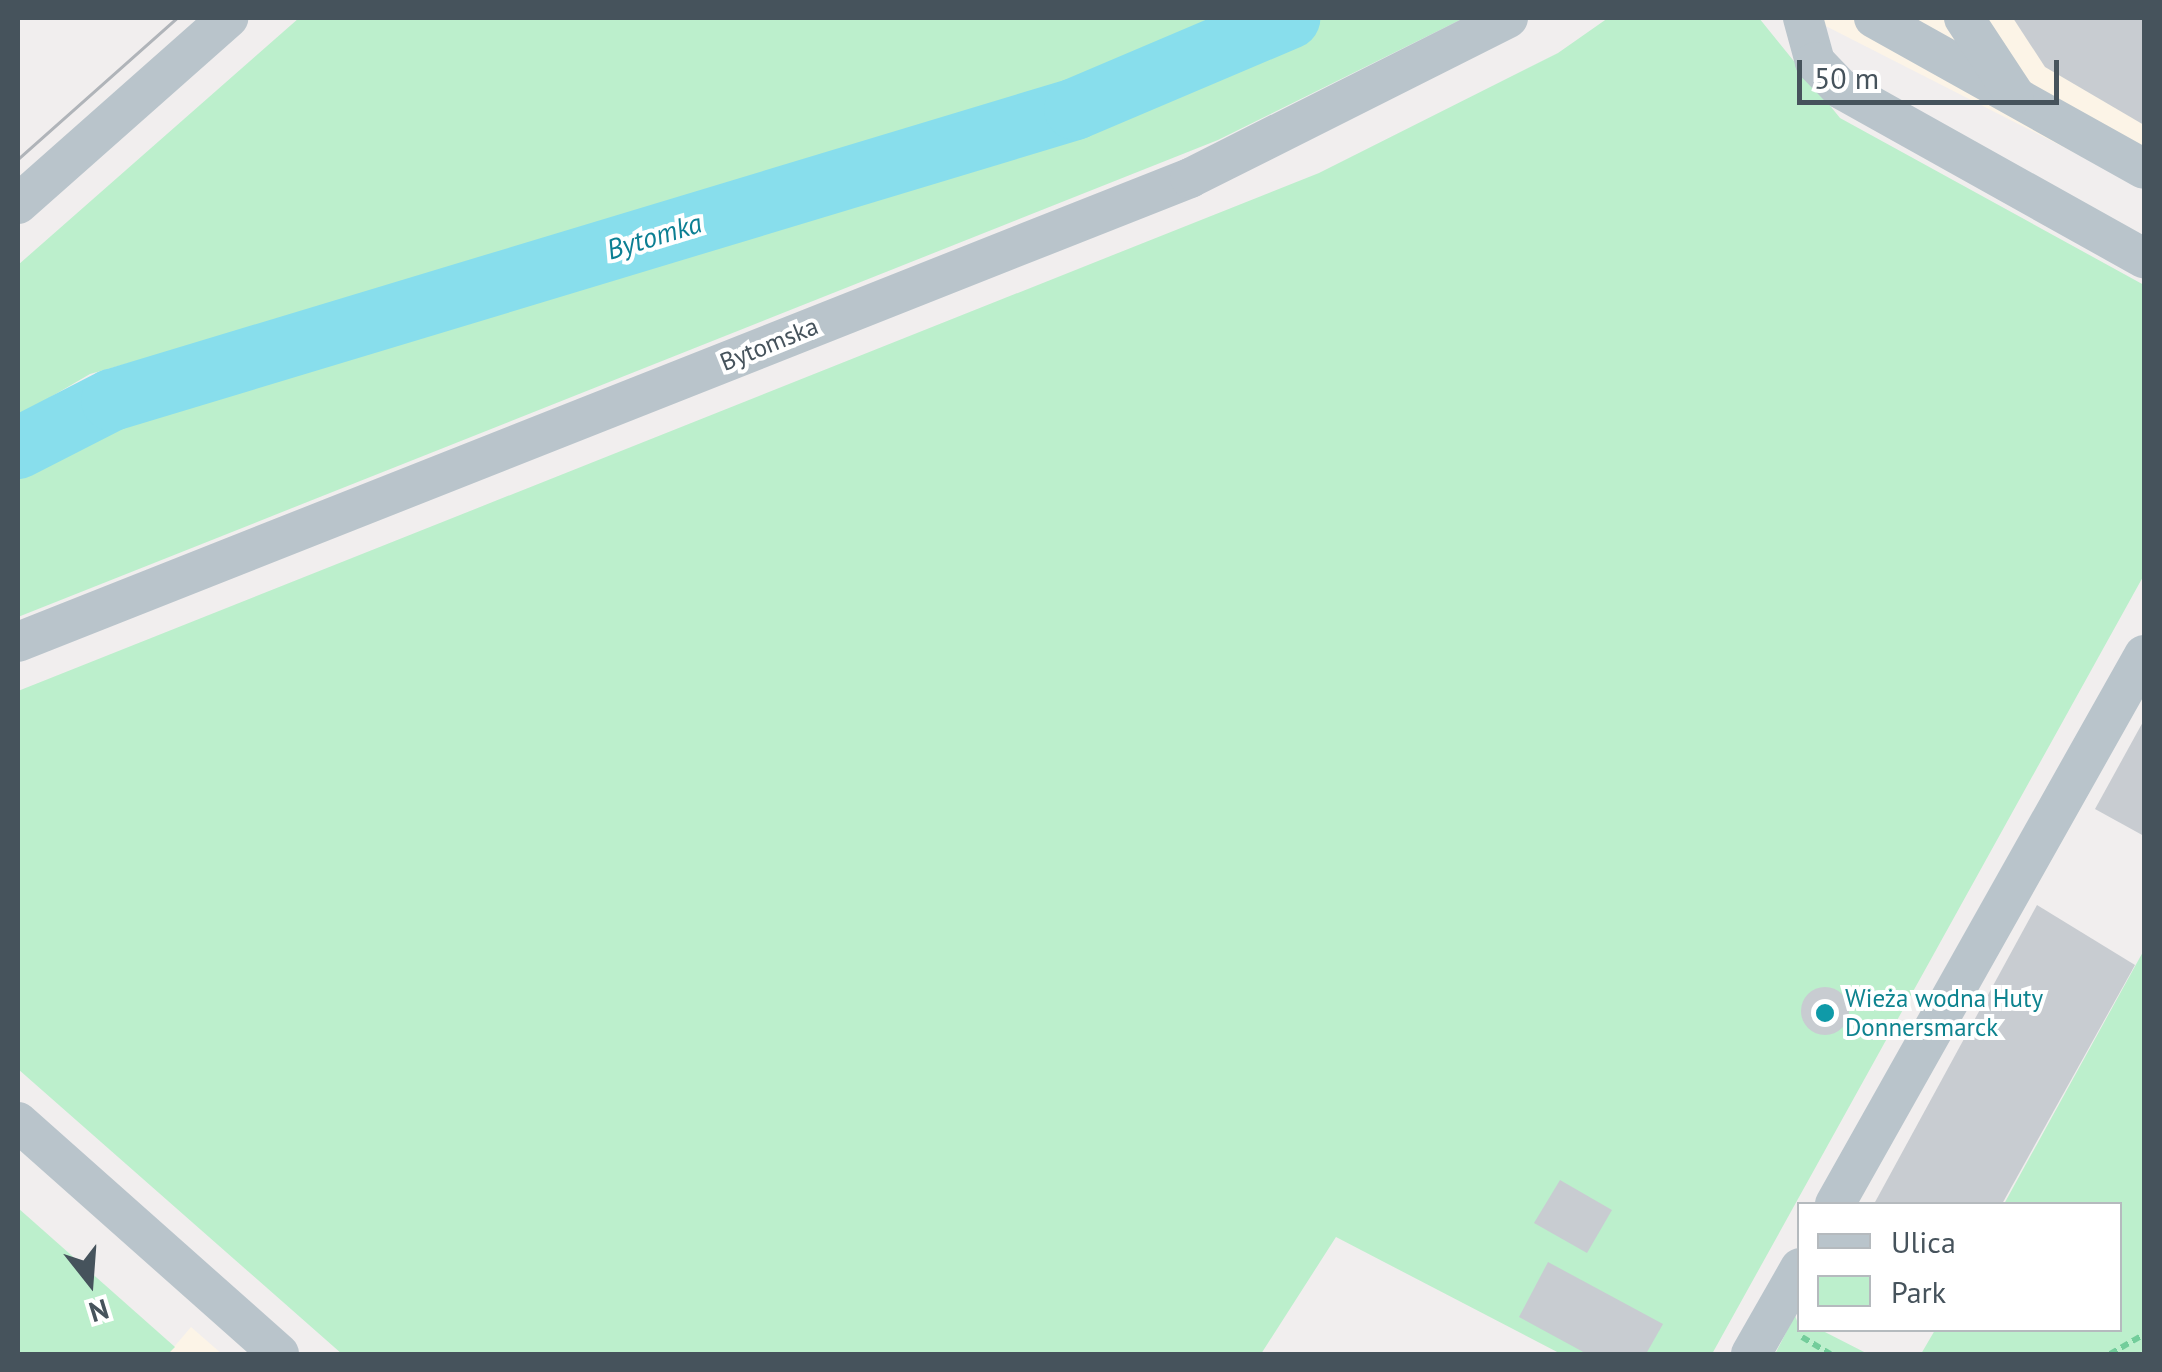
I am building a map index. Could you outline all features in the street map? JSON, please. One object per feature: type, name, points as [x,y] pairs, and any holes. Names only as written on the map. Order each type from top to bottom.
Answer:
[{"type":"street","points":[[18,204],[228,18]]},
{"type":"street","name":"Bytomska","points":[[18,642],[1190,178],[1508,18]]},
{"type":"street","points":[[1802,18],[1816,62],[1841,89],[2144,258]]},
{"type":"street","points":[[1874,18],[2144,169]]},
{"type":"street","points":[[1965,20],[2017,99]]},
{"type":"street","points":[[1836,1202],[2144,655]]},
{"type":"street","points":[[18,1122],[279,1354]]},
{"type":"street","points":[[1751,1354],[1797,1273]]},
{"type":"path","points":[[2110,1354],[2144,1334]]},
{"type":"shaded area","points":[[1810,18],[2144,18],[2144,188]]},
{"type":"shaded area","points":[[191,1327],[222,1354],[168,1354]]},
{"type":"green space","points":[[299,18],[1244,18],[1088,85],[808,172],[90,374],[18,416],[18,265]]},
{"type":"green space","points":[[1317,18],[1464,18],[1218,140],[18,617],[18,464],[98,420],[976,164],[1205,82]]},
{"type":"green space","points":[[1608,18],[1759,18],[1840,118],[2144,285],[2144,575],[1712,1354],[1561,1354],[1336,1237],[1261,1354],[342,1354],[18,1069],[18,691],[1319,173],[1558,53]]},
{"type":"green space","points":[[2144,950],[2144,1354],[1921,1354],[1934,1332],[2122,1332],[2122,1202],[2005,1202]]},
{"type":"green space","points":[[18,1208],[175,1347],[168,1354],[18,1354]]},
{"type":"green space","points":[[1795,1315],[1797,1332],[1825,1332],[1868,1354],[1775,1354]]},
{"type":"building","points":[[2013,18],[2144,18],[2144,125],[2045,67]]},
{"type":"building","points":[[2144,720],[2144,836],[2095,809]]},
{"type":"building","points":[[2037,905],[2135,965],[2003,1202],[1875,1202]]},
{"type":"building","name":"Wieża wodna Huty Donnersmarck","points":[[1825,987],[1842,994],[1849,1011],[1842,1028],[1825,1035],[1808,1028],[1801,1011],[1808,994]]},
{"type":"building","points":[[1560,1180],[1612,1210],[1587,1253],[1534,1223]]},
{"type":"building","points":[[1548,1262],[1663,1324],[1646,1354],[1587,1354],[1519,1317]]},
{"type":"waterway","name":"Bytomka","points":[[18,448],[112,400],[1075,109],[1289,18]]},
{"type":"tram line","points":[[18,159],[177,18]]},
{"type":"place","name":"Wieża wodna Huty Donnersmarck","points":[[1825,1013]]}]
